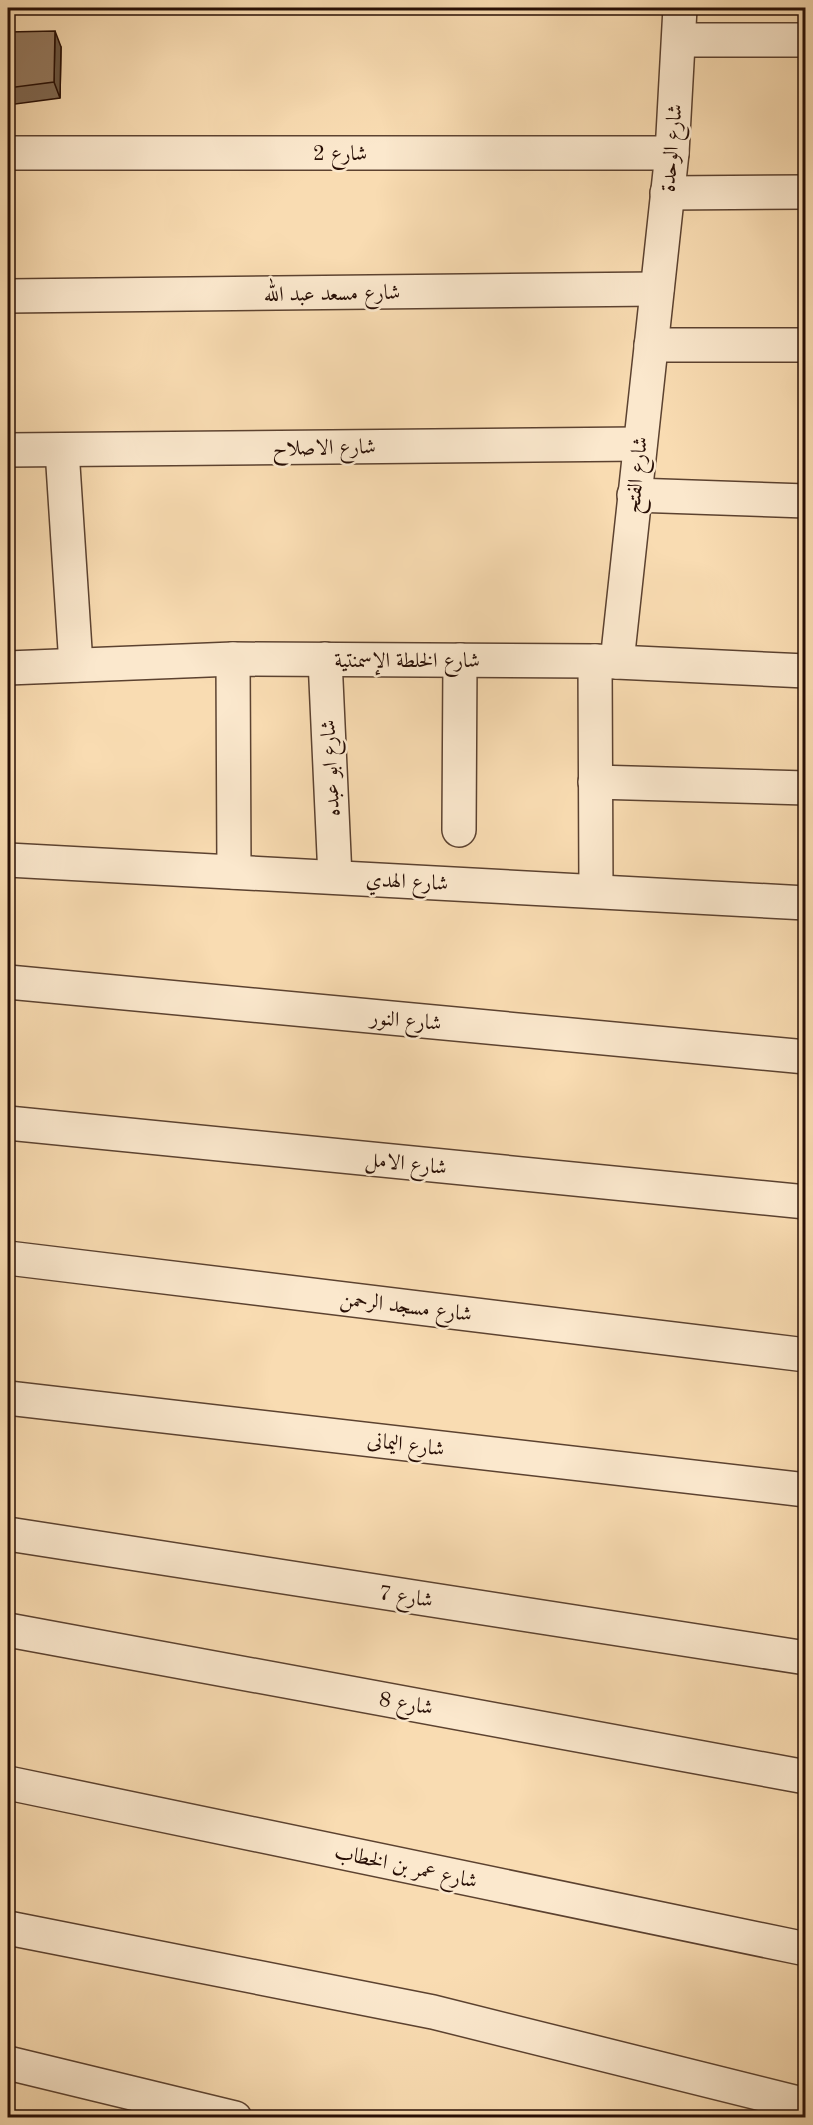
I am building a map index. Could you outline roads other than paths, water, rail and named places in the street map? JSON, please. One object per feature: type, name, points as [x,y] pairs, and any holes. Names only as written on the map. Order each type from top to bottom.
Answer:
[{"type":"street","name":"شارع الوحدة","points":[[657,289],[672,153],[680,8]]},
{"type":"street","points":[[679,40],[806,40]]},
{"type":"street","name":"شارع 2","points":[[8,153],[672,153]]},
{"type":"street","points":[[668,193],[806,192]]},
{"type":"street","name":"شارع مسعد عبد الله","points":[[8,297],[657,289]]},
{"type":"street","name":"شارع الفتح","points":[[596,891],[595,782],[606,661],[634,495],[657,289]]},
{"type":"street","points":[[651,345],[806,345]]},
{"type":"street","name":"شارع الاصلاح","points":[[8,450],[639,444]]},
{"type":"street","points":[[62,450],[76,665]]},
{"type":"street","points":[[634,495],[806,501]]},
{"type":"street","points":[[233,659],[234,872]]},
{"type":"street","name":"شارع الخلطة الإسمنتية","points":[[8,668],[233,659],[325,659],[606,661],[806,671]]},
{"type":"street","name":"شارع ابو عبده","points":[[325,659],[335,877]]},
{"type":"street","points":[[459,830],[460,660]]},
{"type":"street","points":[[595,782],[806,788]]},
{"type":"street","name":"شارع الهدي","points":[[8,860],[806,903]]},
{"type":"street","name":"شارع النور","points":[[8,982],[806,1058]]},
{"type":"street","name":"شارع الامل","points":[[8,1123],[806,1202]]},
{"type":"street","name":"شارع مسجد الرحمن","points":[[8,1258],[806,1355]]},
{"type":"street","name":"شارع اليمانى","points":[[8,1398],[806,1490]]},
{"type":"street","name":"شارع 7","points":[[8,1534],[806,1658]]},
{"type":"street","name":"شارع 8","points":[[8,1630],[806,1777]]},
{"type":"street","name":"شارع عمر بن الخطاب","points":[[8,1784],[806,1950]]},
{"type":"street","points":[[8,1928],[433,2012],[806,2105]]},
{"type":"street","points":[[8,2063],[236,2118]]}]
